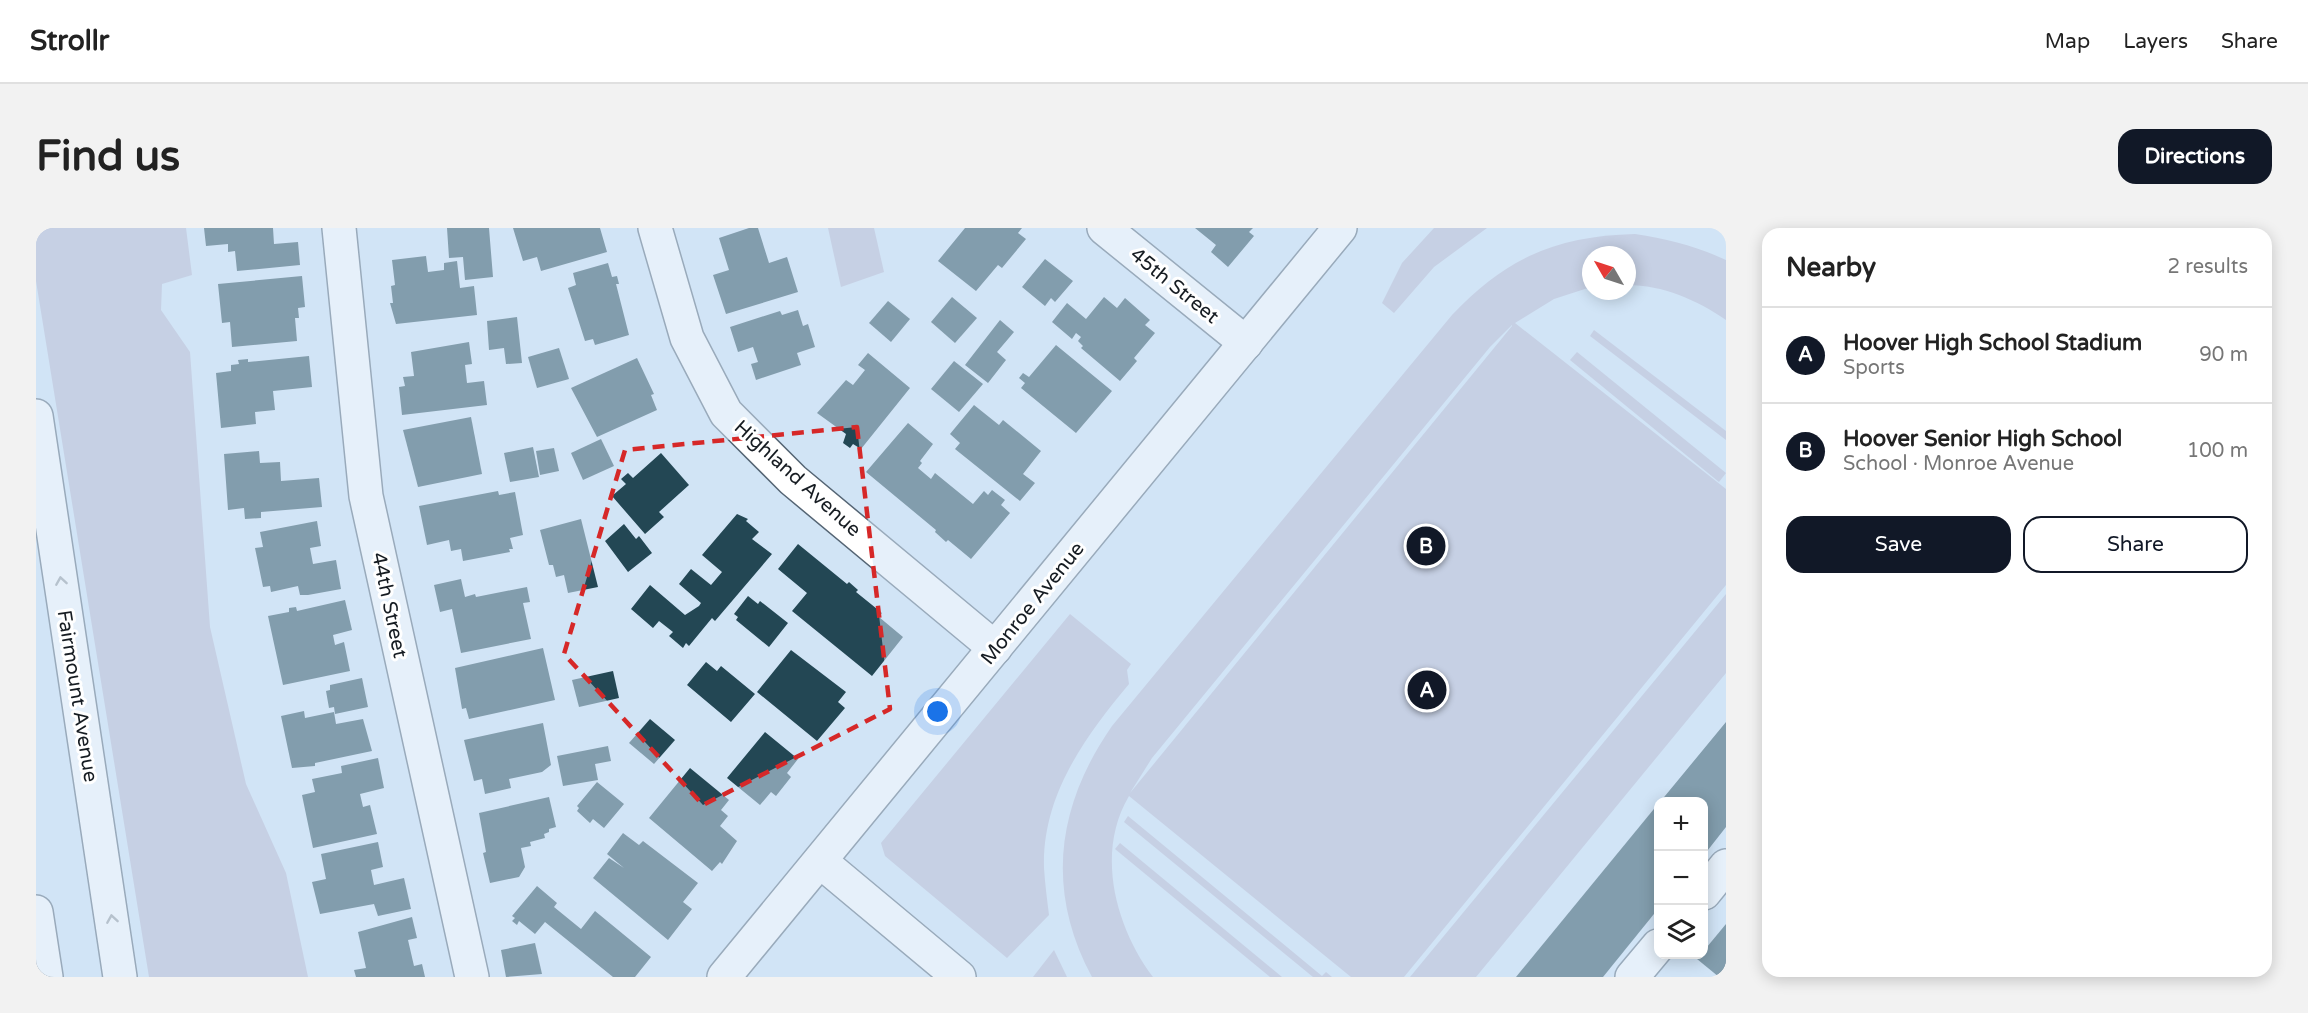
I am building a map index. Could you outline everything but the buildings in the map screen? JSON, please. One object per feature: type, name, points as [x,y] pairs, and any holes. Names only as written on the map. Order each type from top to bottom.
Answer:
[{"type":"street","name":"44th Street","points":[[339,228],[366,496],[472,977]]},
{"type":"street","name":"Highland Avenue","points":[[655,228],[687,338],[726,413],[793,480],[995,648]]},
{"type":"street","name":"45th Street","points":[[1104,228],[1246,343]]},
{"type":"street","name":"Monroe Avenue","points":[[724,977],[1340,228]]},
{"type":"street","name":"Fairmount Avenue","points":[[36,416],[120,977]]},
{"type":"street","points":[[820,861],[959,977]]},
{"type":"street","points":[[1708,887],[1726,866]]},
{"type":"street","points":[[36,912],[46,977]]},
{"type":"street","points":[[1632,977],[1654,952]]},
{"type":"highlighted area","points":[[857,427],[890,709],[703,805],[564,654],[625,450]]},
{"type":"shaded area","points":[[36,228],[186,228],[192,275],[162,284],[161,310],[190,352],[210,627],[246,784],[286,873],[308,977],[149,977],[36,281]]},
{"type":"shaded area","points":[[828,228],[874,228],[884,272],[841,287]]},
{"type":"shaded area","points":[[1434,228],[1487,228],[1434,267],[1394,313],[1382,303],[1402,263]]},
{"type":"shaded area","points":[[1635,234],[1693,247],[1726,260],[1726,320],[1679,295],[1636,286],[1636,246],[1582,246],[1582,290],[1554,299],[1515,323],[1726,489],[1726,585],[1404,977],[1351,977],[1129,796],[1119,818],[1113,841],[1114,890],[1129,936],[1153,977],[1092,977],[1077,944],[1068,912],[1063,880],[1064,848],[1069,817],[1079,786],[1093,756],[1112,726],[1452,315],[1472,295],[1513,265],[1557,245],[1581,239]],"holes":[[[1512,325],[1130,793],[1152,758],[1490,347]]]},
{"type":"shaded area","points":[[1594,330],[1726,431],[1726,440],[1590,336]]},
{"type":"shaded area","points":[[1577,352],[1726,473],[1719,482],[1570,360]]},
{"type":"shaded area","points":[[1726,594],[1726,673],[1476,977],[1410,977]]},
{"type":"shaded area","points":[[1070,614],[1131,664],[1127,670],[1129,684],[1082,746],[1058,792],[1045,841],[1044,868],[1049,915],[1007,958],[885,856],[881,843]]},
{"type":"shaded area","points":[[1128,816],[1322,976],[1326,972],[1332,977],[1313,977],[1124,822]]},
{"type":"shaded area","points":[[1120,843],[1282,977],[1270,977],[1115,849]]},
{"type":"shaded area","points":[[1054,950],[1067,977],[1033,977]]},
{"type":"place","name":"Hoover Senior High School","points":[[1426,546]]},
{"type":"place","name":"Hoover High School Stadium","points":[[1427,690]]}]
